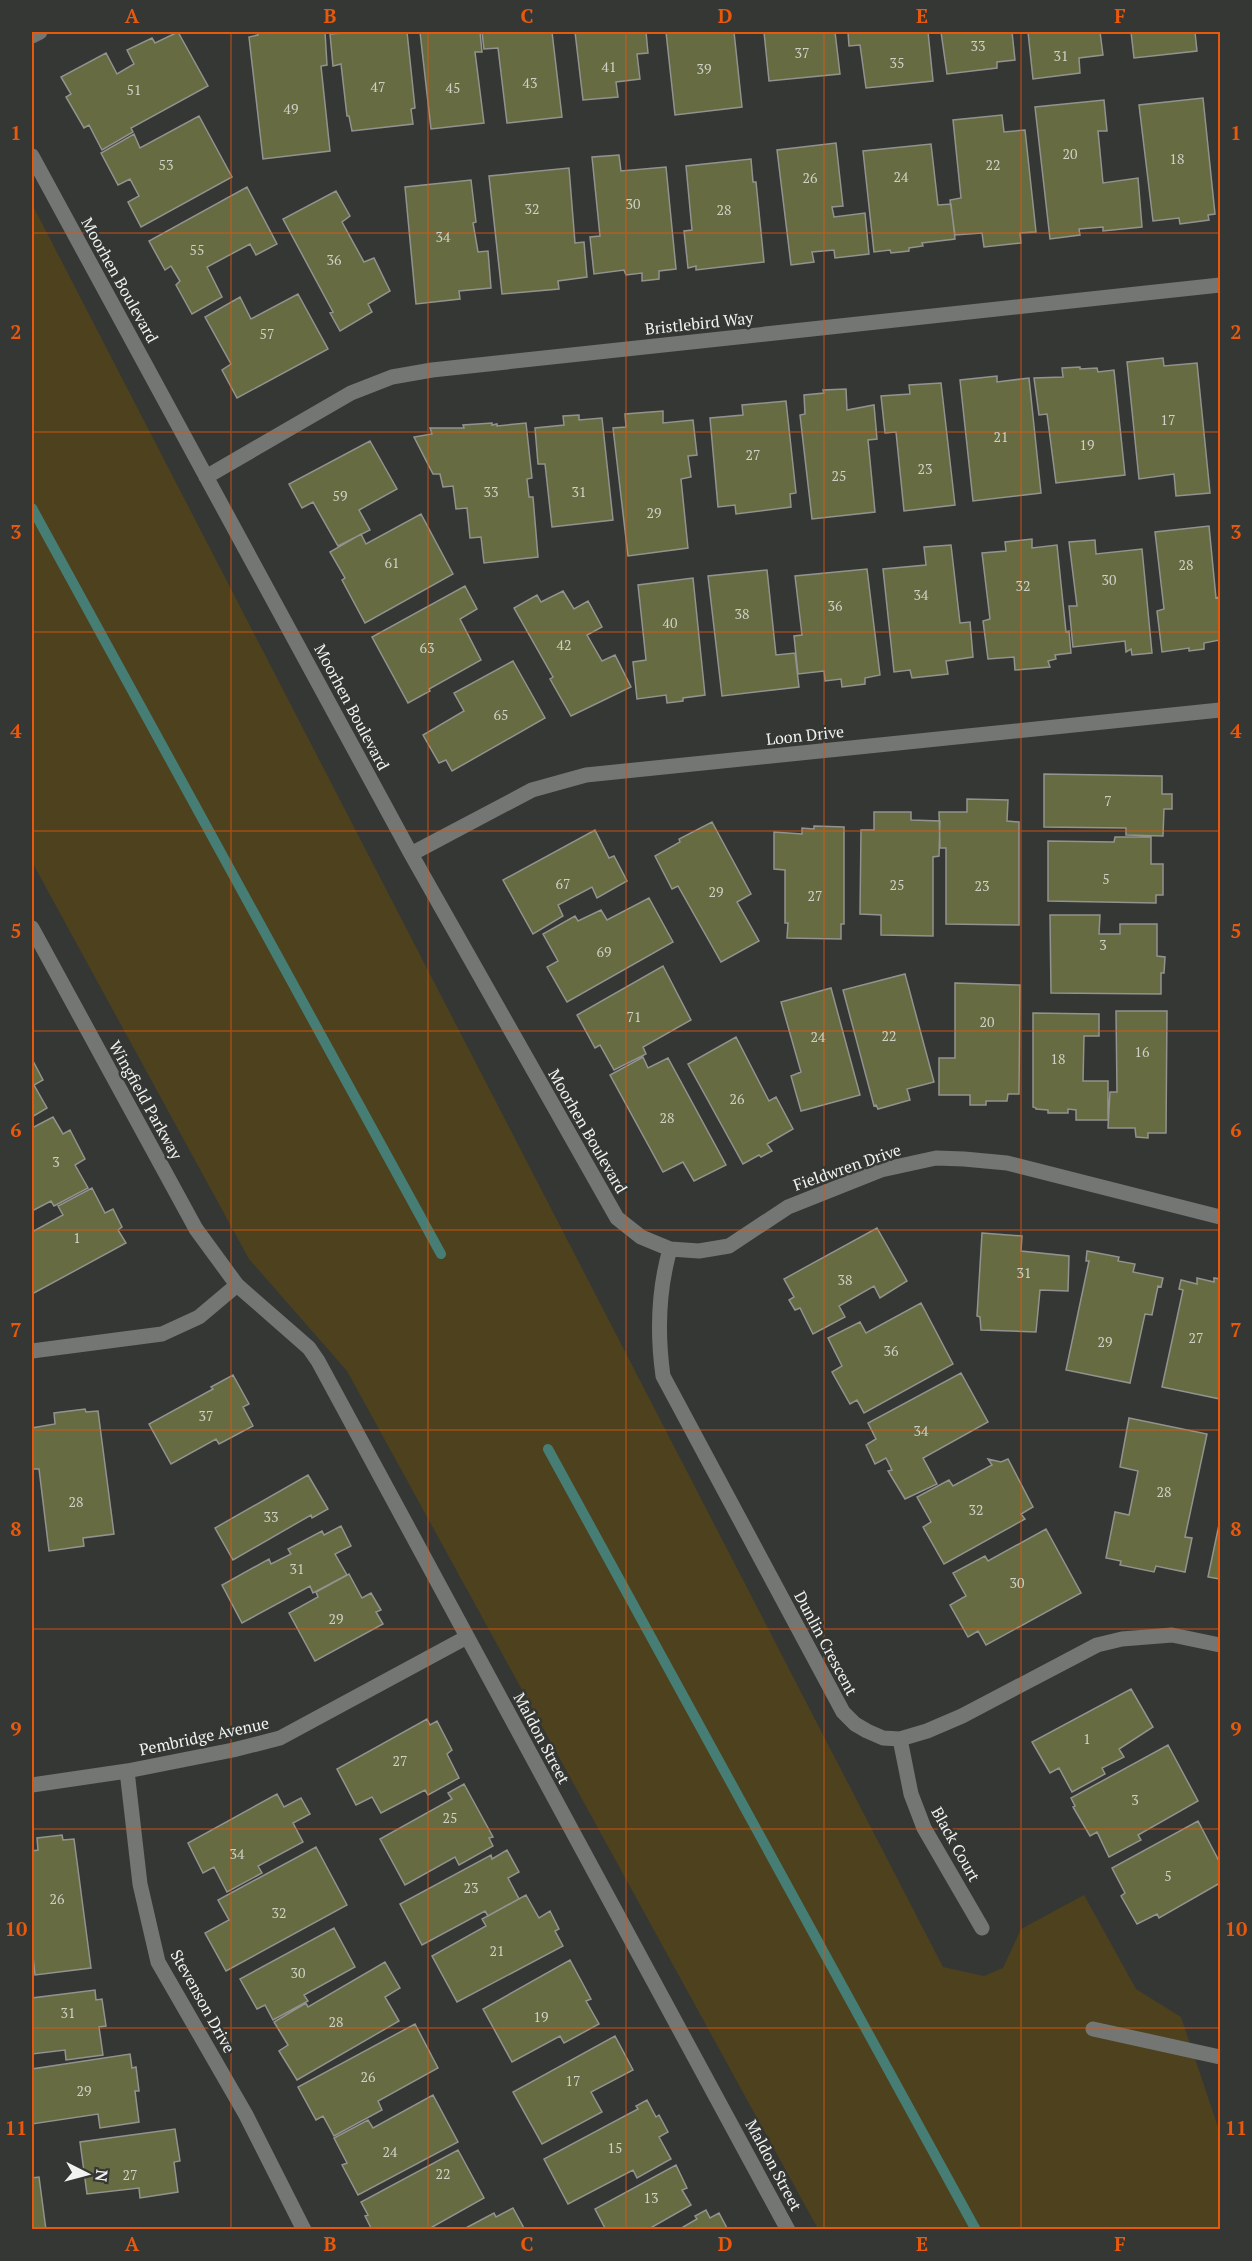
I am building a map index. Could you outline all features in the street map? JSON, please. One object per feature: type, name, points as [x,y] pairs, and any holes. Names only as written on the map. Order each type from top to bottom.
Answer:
[{"type":"street","points":[[32,36],[40,32]]},
{"type":"street","name":"Moorhen Boulevard","points":[[32,156],[411,854],[617,1218],[641,1237],[670,1249]]},
{"type":"street","name":"Bristlebird Way","points":[[206,477],[351,393],[392,377],[444,369],[1221,285]]},
{"type":"street","name":"Loon Drive","points":[[411,854],[532,790],[586,775],[1221,710]]},
{"type":"street","name":"Wingfield Parkway","points":[[32,928],[196,1229],[237,1285]]},
{"type":"street","name":"Fieldwren Drive","points":[[670,1249],[699,1251],[729,1246],[788,1207],[881,1170],[936,1158],[964,1158],[1007,1164],[1220,1212]]},
{"type":"street","name":"Dunlin Crescent","points":[[670,1249],[662,1278],[659,1312],[658,1344],[663,1376],[843,1712],[855,1724],[883,1738],[900,1739],[927,1731],[962,1716],[1097,1645],[1122,1638],[1172,1635],[1221,1645]]},
{"type":"street","points":[[32,1351],[162,1334],[199,1317],[237,1285]]},
{"type":"street","name":"Maldon Street","points":[[237,1285],[309,1348],[788,2229]]},
{"type":"street","name":"Pembridge Avenue","points":[[32,1785],[127,1771],[233,1750],[280,1738],[467,1637]]},
{"type":"street","name":"Black Court","points":[[900,1739],[911,1794],[924,1828],[982,1928]]},
{"type":"street","name":"Stevenson Drive","points":[[127,1771],[140,1884],[158,1962],[246,2115],[304,2229]]},
{"type":"street","points":[[1093,2030],[1221,2057]]},
{"type":"shaded area","points":[[32,204],[943,1967],[984,1976],[1003,1968],[1021,1929],[1084,1895],[1136,1989],[1181,2017],[1220,2133],[1220,2229],[818,2229],[347,1371],[249,1259],[32,862]]},
{"type":"building","points":[[178,32],[208,86],[131,128],[133,132],[102,150],[89,125],[84,128],[66,97],[71,94],[61,77],[106,53],[117,74],[134,64],[127,50],[152,38],[155,43]]},
{"type":"building","points":[[325,32],[327,65],[321,66],[330,151],[263,159],[249,37],[258,35],[257,33]]},
{"type":"building","points":[[407,32],[415,108],[411,109],[413,124],[352,131],[349,116],[347,116],[341,64],[333,66],[330,34]]},
{"type":"building","points":[[420,32],[480,32],[482,52],[475,52],[484,123],[431,129]]},
{"type":"building","points":[[482,32],[552,32],[562,117],[507,123],[498,48],[484,49]]},
{"type":"building","points":[[575,32],[646,32],[648,53],[637,54],[640,79],[616,82],[618,97],[583,100]]},
{"type":"building","points":[[666,32],[734,32],[742,107],[675,115]]},
{"type":"building","points":[[764,32],[835,32],[840,74],[769,81]]},
{"type":"building","points":[[848,32],[928,32],[933,81],[866,88],[860,45],[849,46]]},
{"type":"building","points":[[941,32],[1012,32],[1015,60],[997,62],[997,68],[947,74]]},
{"type":"building","points":[[1028,32],[1100,32],[1103,55],[1079,58],[1080,73],[1033,79]]},
{"type":"building","points":[[1131,32],[1195,32],[1197,51],[1134,58]]},
{"type":"building","points":[[1203,98],[1215,214],[1208,215],[1209,220],[1180,224],[1179,218],[1153,221],[1139,105]]},
{"type":"building","points":[[1104,100],[1107,131],[1098,131],[1103,183],[1138,178],[1142,227],[1103,231],[1103,227],[1079,229],[1080,235],[1050,239],[1035,107]]},
{"type":"building","points":[[1002,115],[1004,132],[1025,130],[1036,232],[1020,233],[1021,243],[984,247],[982,233],[955,235],[950,200],[961,198],[953,120]]},
{"type":"building","points":[[199,116],[232,177],[141,227],[128,202],[139,196],[130,179],[118,185],[101,153],[134,134],[140,148]]},
{"type":"building","points":[[836,143],[843,206],[832,207],[834,217],[865,213],[869,254],[835,258],[834,250],[812,252],[814,262],[791,265],[777,150]]},
{"type":"building","points":[[931,144],[938,205],[951,204],[955,239],[922,243],[923,246],[909,248],[909,251],[874,252],[863,151]]},
{"type":"building","points":[[619,155],[621,171],[666,167],[676,269],[659,271],[659,279],[642,281],[642,273],[626,275],[624,270],[594,274],[590,237],[600,236],[592,157]]},
{"type":"building","points":[[751,159],[753,182],[756,182],[764,262],[696,270],[696,266],[688,268],[684,231],[692,230],[686,166]]},
{"type":"building","points":[[569,168],[575,243],[584,242],[587,277],[558,281],[559,289],[502,294],[489,176]]},
{"type":"building","points":[[471,180],[476,222],[473,223],[478,252],[488,251],[491,288],[459,291],[460,299],[416,304],[405,187]]},
{"type":"building","points":[[247,187],[277,244],[256,255],[250,244],[207,267],[222,297],[192,314],[176,285],[180,281],[171,266],[165,270],[149,241]]},
{"type":"building","points":[[336,191],[350,216],[342,222],[364,262],[374,258],[390,291],[368,304],[372,312],[340,331],[330,313],[333,312],[283,219]]},
{"type":"building","points":[[298,294],[328,349],[237,398],[222,370],[231,364],[205,317],[240,297],[251,319]]},
{"type":"building","points":[[1163,358],[1164,366],[1197,363],[1210,493],[1176,496],[1174,474],[1139,479],[1127,362]]},
{"type":"building","points":[[1080,367],[1080,369],[1097,368],[1098,372],[1114,370],[1125,475],[1056,483],[1047,414],[1039,415],[1034,378],[1063,377],[1062,368]]},
{"type":"building","points":[[997,376],[997,382],[1029,378],[1041,493],[973,501],[960,380]]},
{"type":"building","points":[[941,383],[955,505],[904,511],[896,432],[885,433],[881,396],[910,394],[909,385]]},
{"type":"building","points":[[846,389],[847,410],[874,405],[877,439],[868,440],[875,512],[812,519],[800,415],[805,414],[804,395],[824,393],[823,390]]},
{"type":"building","points":[[786,401],[796,493],[790,494],[791,507],[736,514],[735,505],[718,507],[710,418],[743,415],[742,405]]},
{"type":"building","points":[[663,411],[663,423],[693,420],[697,455],[688,456],[691,477],[681,479],[688,548],[628,556],[613,428],[626,427],[625,414]]},
{"type":"building","points":[[579,415],[579,420],[602,418],[613,520],[552,527],[545,464],[538,464],[535,428],[564,425],[563,416]]},
{"type":"building","points":[[492,423],[497,426],[526,423],[532,478],[527,479],[529,497],[533,497],[538,557],[484,563],[481,537],[470,538],[467,508],[456,509],[453,486],[443,487],[440,474],[433,474],[414,437],[432,434],[430,428],[464,428],[463,425]]},
{"type":"building","points":[[370,441],[397,489],[359,510],[370,530],[338,546],[313,502],[302,508],[289,484]]},
{"type":"building","points":[[421,514],[453,574],[365,623],[342,580],[345,578],[330,552],[361,534],[366,544]]},
{"type":"building","points":[[1209,526],[1216,598],[1219,597],[1220,640],[1204,643],[1204,649],[1189,651],[1189,648],[1162,652],[1157,611],[1164,609],[1155,532]]},
{"type":"building","points":[[1032,539],[1032,548],[1057,545],[1066,632],[1069,631],[1071,653],[1055,655],[1056,659],[1048,661],[1050,667],[1015,670],[1014,657],[988,659],[983,621],[990,619],[982,553],[1006,551],[1005,542]]},
{"type":"building","points":[[1095,540],[1096,554],[1142,549],[1152,653],[1132,655],[1131,649],[1126,652],[1125,641],[1073,647],[1069,606],[1077,606],[1069,542]]},
{"type":"building","points":[[951,545],[960,623],[970,622],[973,657],[946,661],[948,674],[912,678],[910,670],[894,672],[883,569],[926,565],[924,547]]},
{"type":"building","points":[[867,569],[880,675],[865,678],[865,684],[842,687],[841,679],[825,681],[824,671],[798,674],[794,636],[802,635],[795,576]]},
{"type":"building","points":[[767,570],[776,655],[795,653],[799,687],[722,696],[708,576]]},
{"type":"building","points":[[693,578],[705,695],[667,703],[666,695],[637,699],[633,662],[646,660],[638,585]]},
{"type":"building","points":[[465,586],[477,609],[460,619],[481,660],[408,703],[372,637]]},
{"type":"building","points":[[563,591],[574,609],[588,601],[602,627],[587,635],[602,661],[615,655],[631,687],[571,716],[550,679],[553,677],[514,608],[537,595],[541,602]]},
{"type":"building","points":[[513,661],[545,718],[452,771],[446,760],[439,763],[423,735],[464,711],[454,693]]},
{"type":"building","points":[[1044,774],[1162,776],[1162,794],[1172,794],[1172,809],[1164,809],[1163,836],[1126,835],[1126,828],[1044,827]]},
{"type":"building","points":[[967,799],[1008,800],[1007,821],[1019,822],[1019,925],[946,924],[946,848],[940,848],[939,812],[967,812]]},
{"type":"building","points":[[874,812],[911,812],[911,820],[940,821],[939,856],[933,857],[933,936],[881,935],[881,915],[860,914],[861,830],[874,830]]},
{"type":"building","points":[[712,822],[751,894],[737,902],[759,941],[721,962],[678,886],[672,889],[655,856],[680,842],[679,839]]},
{"type":"building","points":[[814,826],[844,827],[844,924],[841,924],[841,939],[787,938],[785,870],[774,869],[774,832],[802,834],[802,828],[814,829]]},
{"type":"building","points":[[595,830],[609,858],[614,856],[627,881],[597,898],[592,887],[558,905],[563,916],[533,934],[503,880]]},
{"type":"building","points":[[1115,837],[1151,837],[1151,864],[1163,864],[1163,895],[1156,895],[1156,903],[1048,901],[1048,841],[1114,842]]},
{"type":"building","points":[[649,898],[673,942],[567,1002],[547,967],[558,961],[543,934],[575,916],[578,921],[601,910],[607,920]]},
{"type":"building","points":[[1050,915],[1100,915],[1099,934],[1120,934],[1120,924],[1157,924],[1157,956],[1165,957],[1164,973],[1161,973],[1161,994],[1051,993]]},
{"type":"building","points":[[663,966],[691,1020],[643,1047],[646,1054],[614,1070],[600,1045],[595,1048],[577,1015]]},
{"type":"building","points":[[905,974],[934,1082],[907,1089],[910,1100],[878,1109],[876,1105],[874,1106],[843,990]]},
{"type":"building","points":[[955,983],[1020,985],[1019,1094],[1008,1094],[1007,1101],[986,1101],[986,1105],[970,1105],[970,1095],[939,1095],[939,1058],[955,1058]]},
{"type":"building","points":[[831,988],[860,1095],[801,1111],[791,1076],[801,1072],[781,1002]]},
{"type":"building","points":[[1116,1011],[1167,1011],[1166,1133],[1148,1133],[1148,1138],[1136,1137],[1135,1128],[1108,1128],[1110,1092],[1117,1092]]},
{"type":"building","points":[[1033,1013],[1099,1014],[1099,1036],[1084,1036],[1083,1081],[1108,1081],[1108,1120],[1076,1120],[1076,1110],[1068,1109],[1068,1113],[1048,1113],[1048,1110],[1033,1107]]},
{"type":"building","points":[[736,1037],[769,1101],[776,1097],[793,1129],[767,1144],[772,1151],[743,1164],[688,1064]]},
{"type":"building","points":[[643,1057],[648,1068],[668,1058],[726,1165],[694,1181],[683,1162],[663,1172],[610,1075]]},
{"type":"building","points":[[32,1059],[43,1080],[34,1085],[47,1108],[32,1117]]},
{"type":"building","points":[[53,1117],[63,1134],[70,1130],[85,1159],[75,1165],[88,1188],[54,1206],[51,1201],[32,1211],[32,1128]]},
{"type":"building","points":[[92,1188],[105,1213],[113,1209],[122,1227],[118,1230],[126,1243],[32,1294],[32,1232],[63,1215],[58,1206]]},
{"type":"building","points":[[877,1228],[907,1281],[880,1298],[874,1286],[839,1306],[845,1317],[813,1334],[800,1308],[795,1310],[789,1300],[794,1297],[784,1279]]},
{"type":"building","points":[[982,1233],[1022,1236],[1021,1251],[1069,1256],[1068,1291],[1040,1290],[1036,1332],[981,1330],[980,1317],[977,1316]]},
{"type":"building","points":[[1087,1251],[1119,1257],[1118,1261],[1135,1264],[1133,1272],[1163,1278],[1161,1287],[1158,1286],[1152,1315],[1145,1314],[1130,1383],[1066,1370],[1089,1261],[1086,1261]]},
{"type":"building","points":[[1197,1278],[1214,1282],[1214,1278],[1220,1279],[1220,1399],[1162,1387],[1183,1290],[1179,1289],[1181,1280],[1197,1284]]},
{"type":"building","points":[[921,1303],[953,1364],[864,1413],[857,1400],[850,1404],[832,1372],[842,1366],[828,1338],[860,1322],[866,1333]]},
{"type":"building","points":[[961,1373],[988,1422],[923,1458],[937,1484],[905,1499],[888,1471],[892,1470],[886,1458],[875,1464],[866,1445],[876,1439],[868,1423]]},
{"type":"building","points":[[233,1375],[249,1404],[243,1407],[253,1426],[219,1444],[216,1439],[171,1464],[149,1424],[213,1389],[211,1387]]},
{"type":"building","points":[[85,1409],[86,1412],[98,1411],[114,1534],[83,1538],[84,1546],[49,1551],[39,1469],[33,1469],[32,1428],[55,1424],[54,1413]]},
{"type":"building","points":[[1129,1418],[1207,1434],[1185,1537],[1192,1538],[1185,1572],[1156,1566],[1154,1572],[1120,1565],[1121,1561],[1106,1558],[1115,1512],[1129,1515],[1138,1471],[1120,1467]]},
{"type":"building","points":[[988,1459],[1001,1462],[1008,1459],[1033,1507],[1021,1514],[1025,1519],[944,1564],[923,1527],[931,1522],[917,1497],[949,1480],[953,1486],[992,1465]]},
{"type":"building","points":[[308,1475],[328,1509],[312,1518],[311,1515],[233,1560],[215,1528]]},
{"type":"building","points":[[1220,1520],[1220,1579],[1208,1577]]},
{"type":"building","points":[[341,1526],[351,1546],[335,1554],[347,1575],[313,1593],[310,1586],[242,1623],[222,1585],[269,1559],[271,1564],[291,1554],[288,1549],[322,1531],[324,1535]]},
{"type":"building","points":[[1046,1529],[1081,1593],[986,1645],[978,1631],[968,1637],[950,1605],[966,1596],[953,1573],[985,1556],[988,1561]]},
{"type":"building","points":[[349,1574],[362,1598],[371,1593],[381,1610],[376,1612],[383,1624],[315,1661],[289,1613],[318,1597],[316,1592]]},
{"type":"building","points":[[1131,1689],[1153,1727],[1119,1749],[1124,1757],[1102,1768],[1105,1774],[1072,1792],[1059,1768],[1050,1773],[1032,1742]]},
{"type":"building","points":[[427,1719],[430,1725],[437,1721],[452,1750],[447,1754],[459,1778],[428,1795],[425,1790],[381,1813],[372,1797],[356,1805],[337,1769]]},
{"type":"building","points":[[1168,1745],[1198,1801],[1138,1835],[1141,1840],[1109,1857],[1097,1832],[1090,1836],[1073,1807],[1075,1806],[1071,1798]]},
{"type":"building","points":[[464,1784],[493,1837],[489,1838],[493,1846],[459,1865],[455,1857],[405,1885],[380,1839],[452,1799],[448,1793]]},
{"type":"building","points":[[277,1794],[284,1807],[301,1798],[310,1814],[293,1823],[303,1842],[258,1866],[262,1873],[227,1892],[214,1867],[203,1873],[188,1843]]},
{"type":"building","points":[[1198,1821],[1220,1863],[1220,1883],[1159,1918],[1157,1914],[1137,1924],[1121,1896],[1125,1893],[1112,1868]]},
{"type":"building","points":[[62,1835],[63,1840],[74,1839],[91,1968],[35,1975],[32,1946],[32,1851],[38,1850],[37,1838]]},
{"type":"building","points":[[316,1847],[347,1905],[226,1971],[205,1933],[229,1920],[218,1900]]},
{"type":"building","points":[[507,1850],[519,1872],[508,1878],[519,1899],[488,1916],[485,1911],[422,1945],[400,1904],[491,1855],[492,1859]]},
{"type":"building","points":[[526,1895],[539,1918],[550,1911],[559,1929],[555,1931],[563,1946],[457,2002],[432,1956],[486,1926],[482,1919]]},
{"type":"building","points":[[334,1928],[355,1967],[304,1995],[308,2001],[273,2020],[265,2005],[257,2009],[240,1979]]},
{"type":"building","points":[[570,1960],[591,1999],[586,2001],[599,2024],[564,2043],[560,2036],[512,2062],[483,2009]]},
{"type":"building","points":[[385,1962],[400,1988],[385,1997],[399,2021],[297,2080],[279,2051],[288,2045],[274,2022],[306,2003],[308,2007]]},
{"type":"building","points":[[95,1990],[96,2000],[102,1999],[106,2026],[99,2027],[103,2055],[66,2060],[65,2050],[32,2054],[32,1998]]},
{"type":"building","points":[[415,2024],[438,2068],[378,2101],[382,2110],[334,2136],[323,2116],[316,2120],[298,2087]]},
{"type":"building","points":[[615,2036],[633,2070],[591,2092],[602,2112],[542,2144],[513,2092]]},
{"type":"building","points":[[130,2054],[132,2068],[136,2067],[139,2091],[135,2091],[139,2122],[100,2128],[98,2114],[32,2124],[32,2069]]},
{"type":"building","points":[[433,2095],[458,2142],[358,2195],[342,2165],[347,2163],[334,2138],[368,2120],[373,2128]]},
{"type":"building","points":[[647,2100],[656,2117],[659,2115],[668,2132],[659,2137],[671,2159],[637,2178],[633,2170],[568,2204],[544,2159],[638,2109],[636,2106]]},
{"type":"building","points":[[175,2129],[180,2161],[174,2162],[178,2192],[140,2198],[139,2188],[87,2194],[80,2142]]},
{"type":"building","points":[[458,2150],[484,2198],[427,2230],[372,2230],[361,2202]]},
{"type":"building","points":[[676,2165],[687,2188],[682,2190],[691,2205],[647,2230],[606,2230],[595,2209]]},
{"type":"building","points":[[39,2177],[46,2230],[32,2230],[32,2178]]},
{"type":"building","points":[[513,2208],[525,2230],[462,2230],[494,2213],[496,2217]]},
{"type":"building","points":[[706,2210],[710,2218],[719,2213],[728,2230],[678,2230],[697,2219],[695,2216]]},
{"type":"waterway","points":[[32,508],[441,1254]]},
{"type":"waterway","points":[[548,1449],[976,2230]]}]
